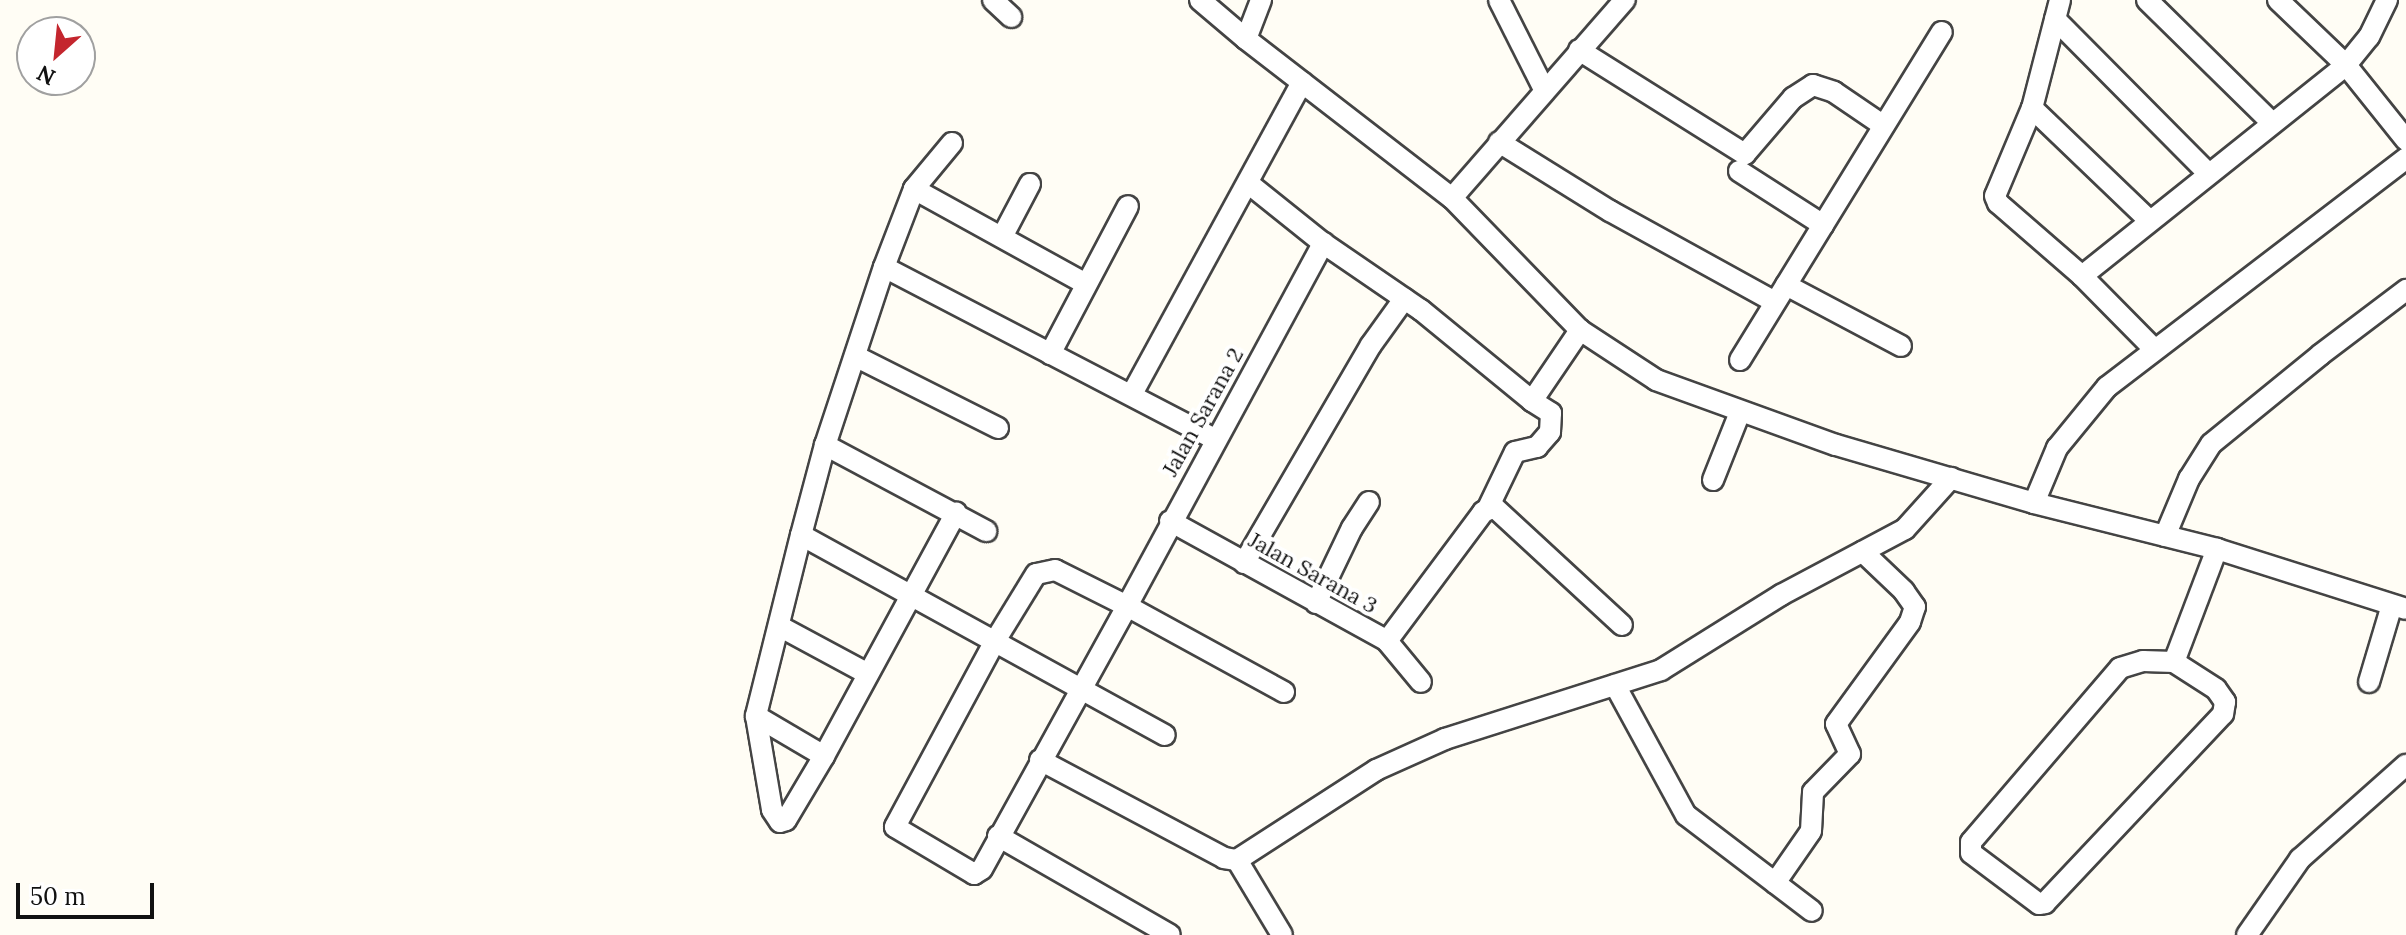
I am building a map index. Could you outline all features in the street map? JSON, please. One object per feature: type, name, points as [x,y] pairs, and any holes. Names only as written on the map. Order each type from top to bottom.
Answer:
[{"type":"street","points":[[993,0],[1011,17]]},
{"type":"street","points":[[1200,0],[1452,198],[1580,330],[1656,380],[1836,445],[2034,503],[2217,549],[2399,607],[2369,682]]},
{"type":"street","points":[[1246,39],[1261,0]]},
{"type":"street","points":[[1499,0],[1544,89]]},
{"type":"street","points":[[1452,198],[1544,89],[1625,0]]},
{"type":"street","points":[[2147,0],[2272,123]]},
{"type":"street","points":[[2278,0],[2346,65],[2406,140]]},
{"type":"street","points":[[2082,276],[2346,65],[2369,37],[2387,0]]},
{"type":"street","points":[[2057,10],[2209,174]]},
{"type":"street","points":[[2057,10],[2032,108],[1995,196],[1998,203],[2082,276],[2154,349]]},
{"type":"street","points":[[1740,360],[1942,32]]},
{"type":"street","points":[[1579,50],[1745,154],[1793,98],[1813,85],[1834,92],[1884,126]]},
{"type":"street","points":[[1132,394],[1302,82]]},
{"type":"street","points":[[2032,108],[2150,221]]},
{"type":"street","points":[[1499,142],[1610,211],[1781,294],[1901,346]]},
{"type":"street","points":[[952,143],[914,189],[884,267],[825,445],[801,535],[756,716],[772,810],[780,822],[786,820],[824,756],[914,596],[956,513]]},
{"type":"street","points":[[2034,503],[2057,448],[2107,387],[2154,349],[2398,174],[2406,158]]},
{"type":"street","points":[[1739,171],[1823,225]]},
{"type":"street","points":[[1248,183],[1323,243],[1404,299],[1551,413],[1550,432],[1537,447],[1522,449],[1510,458],[1488,508],[1387,641]]},
{"type":"street","points":[[1002,237],[1030,184]]},
{"type":"street","points":[[914,189],[1086,284]]},
{"type":"street","points":[[1050,354],[1128,206]]},
{"type":"street","name":"Jalan Sarana 2","points":[[995,641],[895,827],[974,874],[982,869],[1323,243]]},
{"type":"street","points":[[884,267],[1216,440]]},
{"type":"street","points":[[2165,536],[2189,479],[2211,444],[2342,337],[2406,290]]},
{"type":"street","points":[[1244,563],[1366,353],[1404,299]]},
{"type":"street","points":[[1532,401],[1580,330]]},
{"type":"street","points":[[855,356],[998,428]]},
{"type":"street","points":[[1713,480],[1740,412]]},
{"type":"street","points":[[825,445],[986,531]]},
{"type":"street","points":[[1040,760],[1224,858],[1237,860],[1376,770],[1445,739],[1661,670],[1781,595],[1905,529],[1951,478]]},
{"type":"street","points":[[1316,603],[1352,528],[1369,502]]},
{"type":"street","points":[[1488,508],[1498,511],[1622,625]]},
{"type":"street","name":"Jalan Sarana 3","points":[[1170,521],[1387,641],[1421,682]]},
{"type":"street","points":[[801,535],[1165,735]]},
{"type":"street","points":[[2174,662],[2217,549]]},
{"type":"street","points":[[1775,883],[1811,831],[1813,792],[1850,754],[1836,724],[1910,622],[1915,607],[1904,591],[1863,552]]},
{"type":"street","points":[[995,641],[1029,581],[1048,570],[1055,570],[1284,692]]},
{"type":"street","points":[[779,626],[868,674]]},
{"type":"street","points":[[2143,661],[2174,662],[2216,689],[2225,702],[2223,714],[2045,903],[2039,904],[1971,853],[1971,842],[2120,668],[2143,661]]},
{"type":"street","points":[[1615,685],[1686,815],[1812,911]]},
{"type":"street","points":[[756,716],[824,756]]},
{"type":"street","points":[[2247,935],[2300,859],[2406,765]]},
{"type":"street","points":[[998,836],[1170,935]]},
{"type":"street","points":[[1237,860],[1282,935]]}]
